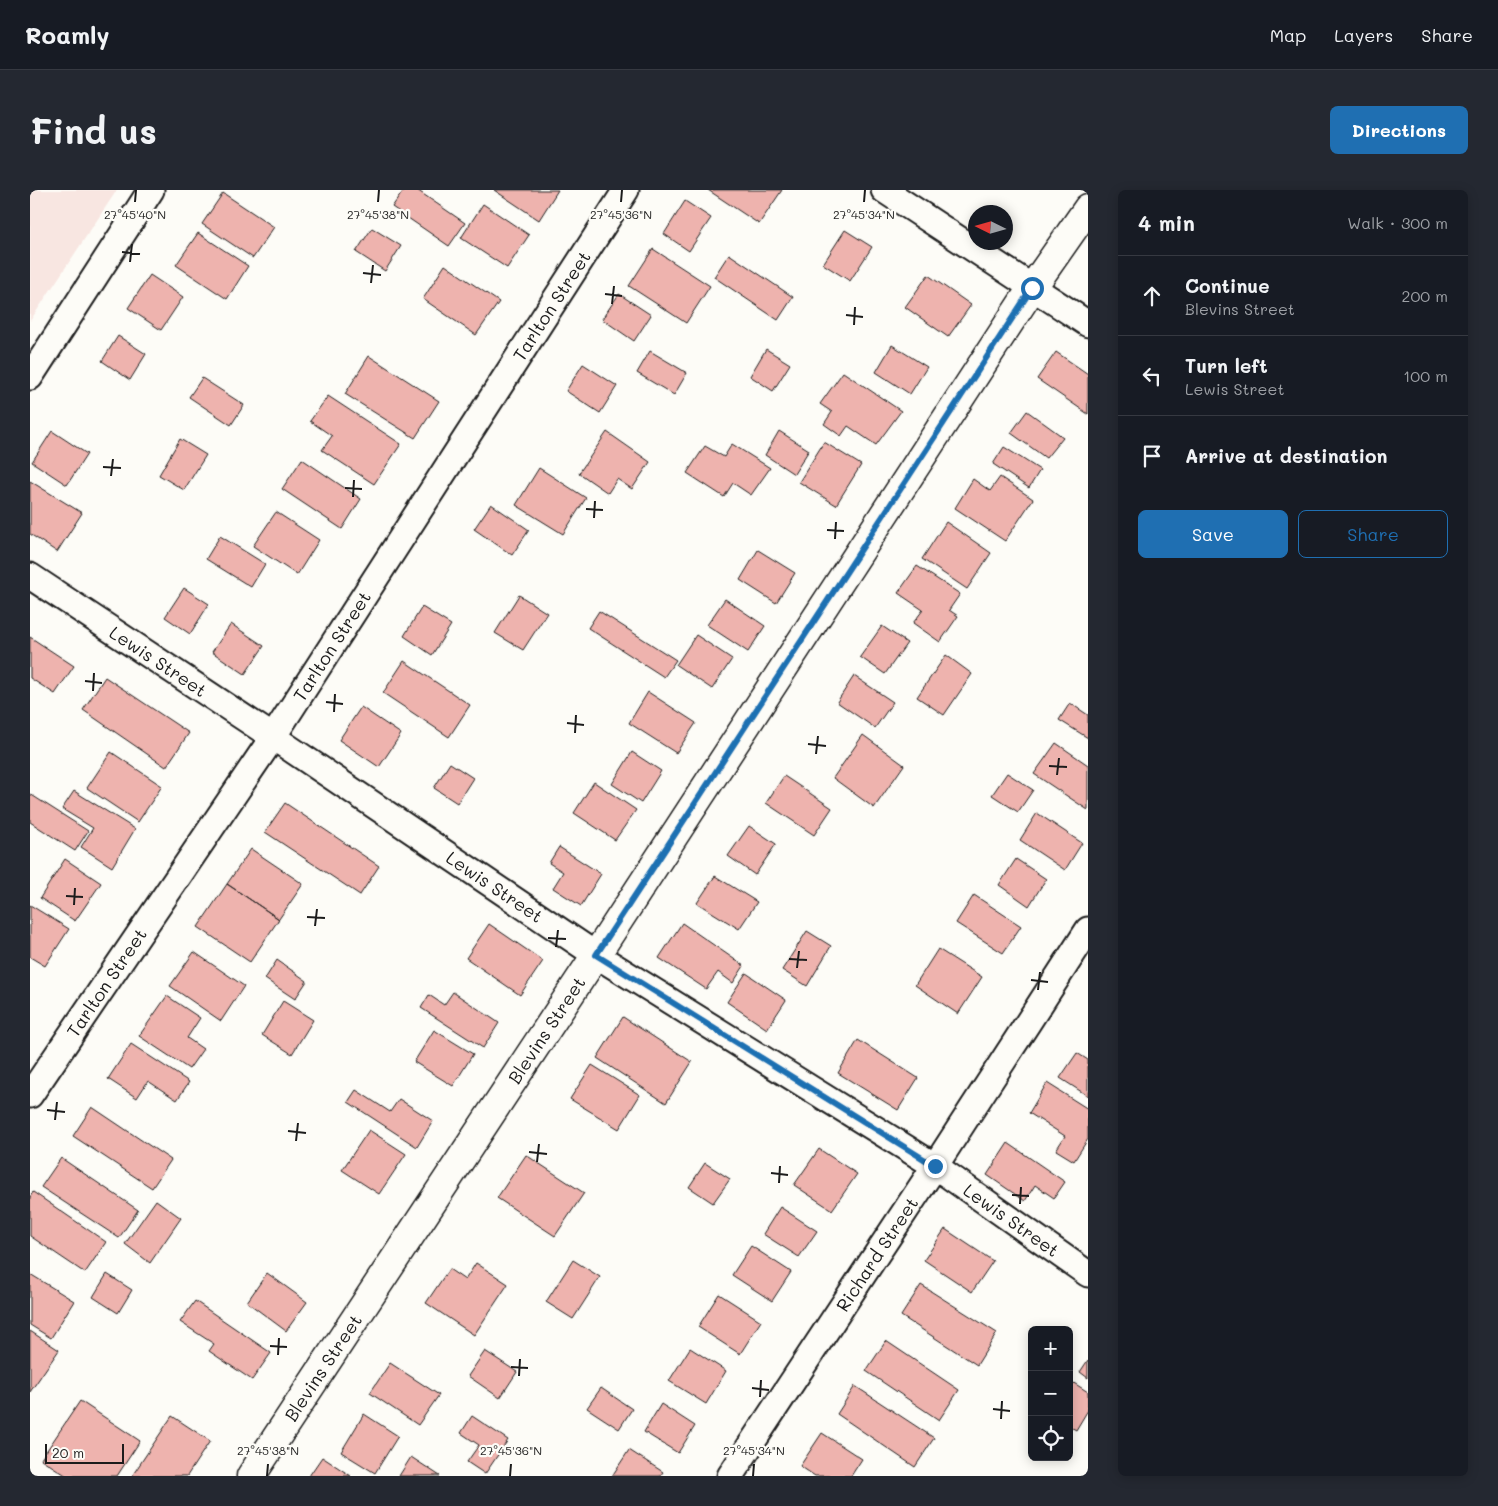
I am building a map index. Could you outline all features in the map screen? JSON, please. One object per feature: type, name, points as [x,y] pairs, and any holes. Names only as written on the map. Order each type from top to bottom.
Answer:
[{"type":"street","points":[[30,377],[151,190]]},
{"type":"street","name":"Tarlton Street","points":[[30,1095],[273,737],[626,190]]},
{"type":"street","points":[[884,190],[1088,324]]},
{"type":"street","name":"Blevins Street","points":[[252,1476],[596,955],[1032,288],[1088,208]]},
{"type":"street","name":"Lewis Street","points":[[30,576],[596,955],[935,1166],[1088,1274]]},
{"type":"street","name":"Richard Street","points":[[730,1476],[1088,930]]},
{"type":"shaded area","points":[[30,190],[117,190],[30,321]]},
{"type":"building","points":[[404,190],[417,190],[465,223],[449,246],[392,207]]},
{"type":"building","points":[[494,190],[558,190],[539,220]]},
{"type":"building","points":[[708,190],[782,190],[759,224]]},
{"type":"building","points":[[223,193],[274,227],[253,258],[202,224]]},
{"type":"building","points":[[685,201],[711,218],[689,251],[664,234]]},
{"type":"building","points":[[483,204],[529,235],[507,268],[461,238]]},
{"type":"building","points":[[372,228],[401,246],[385,271],[356,252]]},
{"type":"building","points":[[845,230],[872,247],[850,281],[823,264]]},
{"type":"building","points":[[198,233],[248,266],[227,299],[176,265]]},
{"type":"building","points":[[653,249],[710,286],[686,323],[629,286]]},
{"type":"building","points":[[729,254],[793,297],[778,320],[714,277]]},
{"type":"building","points":[[445,265],[499,302],[476,335],[423,299]]},
{"type":"building","points":[[150,275],[183,297],[161,330],[128,308]]},
{"type":"building","points":[[928,275],[971,305],[948,337],[905,307]]},
{"type":"building","points":[[619,294],[651,315],[634,341],[602,319]]},
{"type":"building","points":[[118,336],[146,354],[130,380],[102,361]]},
{"type":"building","points":[[892,345],[927,367],[910,394],[876,372]]},
{"type":"building","points":[[766,349],[790,364],[773,391],[750,376]]},
{"type":"building","points":[[650,351],[687,373],[674,395],[637,373]]},
{"type":"building","points":[[1056,352],[1088,374],[1088,414],[1037,379]]},
{"type":"building","points":[[369,356],[439,401],[415,438],[345,394]]},
{"type":"building","points":[[583,364],[617,386],[600,413],[566,391]]},
{"type":"building","points":[[843,372],[901,411],[876,445],[848,426],[841,436],[824,424],[832,412],[820,404]]},
{"type":"building","points":[[202,378],[244,405],[231,425],[189,397]]},
{"type":"building","points":[[328,396],[401,444],[374,484],[322,450],[332,436],[310,421]]},
{"type":"building","points":[[1027,411],[1063,437],[1046,458],[1011,433]]},
{"type":"building","points":[[52,431],[87,454],[67,485],[32,462]]},
{"type":"building","points":[[779,431],[809,450],[794,474],[765,455]]},
{"type":"building","points":[[607,432],[650,462],[632,489],[617,479],[608,493],[579,473]]},
{"type":"building","points":[[180,439],[206,455],[184,490],[159,475]]},
{"type":"building","points":[[824,442],[861,465],[836,505],[799,482]]},
{"type":"building","points":[[732,444],[770,468],[751,495],[733,483],[724,497],[687,473],[705,446],[724,457]]},
{"type":"building","points":[[1004,447],[1040,470],[1029,488],[993,464]]},
{"type":"building","points":[[302,459],[361,499],[342,529],[282,489]]},
{"type":"building","points":[[539,468],[586,498],[563,534],[516,505]]},
{"type":"building","points":[[1000,477],[1033,499],[1005,541],[955,508],[973,479],[990,491]]},
{"type":"building","points":[[30,481],[82,513],[57,552],[30,534]]},
{"type":"building","points":[[491,504],[529,530],[512,555],[474,529]]},
{"type":"building","points":[[276,512],[319,540],[297,575],[253,546]]},
{"type":"building","points":[[946,522],[991,553],[967,589],[922,559]]},
{"type":"building","points":[[220,536],[265,564],[251,587],[206,559]]},
{"type":"building","points":[[758,550],[795,573],[776,603],[740,580]]},
{"type":"building","points":[[917,566],[960,594],[949,610],[958,616],[940,642],[913,623],[923,610],[898,593]]},
{"type":"building","points":[[184,588],[209,604],[190,634],[165,617]]},
{"type":"building","points":[[519,595],[547,613],[523,650],[495,633]]},
{"type":"building","points":[[725,599],[765,626],[748,652],[707,625]]},
{"type":"building","points":[[422,607],[451,625],[432,655],[404,636]]},
{"type":"building","points":[[599,611],[676,660],[664,677],[588,628]]},
{"type":"building","points":[[231,624],[264,646],[245,674],[212,652]]},
{"type":"building","points":[[882,626],[907,643],[885,674],[860,657]]},
{"type":"building","points":[[696,635],[732,659],[712,689],[676,665]]},
{"type":"building","points":[[30,637],[74,666],[55,694],[30,678]]},
{"type":"building","points":[[946,655],[972,674],[944,715],[917,697]]},
{"type":"building","points":[[404,661],[470,705],[449,737],[383,693]]},
{"type":"building","points":[[854,676],[893,702],[875,728],[837,702]]},
{"type":"building","points":[[105,677],[189,733],[166,767],[83,710]]},
{"type":"building","points":[[648,692],[696,723],[676,753],[629,723]]},
{"type":"building","points":[[1070,703],[1088,715],[1088,738],[1059,720]]},
{"type":"building","points":[[361,707],[401,734],[379,767],[339,740]]},
{"type":"building","points":[[863,735],[904,765],[874,808],[833,778]]},
{"type":"building","points":[[1056,743],[1088,765],[1088,810],[1034,774]]},
{"type":"building","points":[[111,752],[162,786],[138,822],[87,788]]},
{"type":"building","points":[[632,752],[661,771],[641,803],[612,784]]},
{"type":"building","points":[[450,763],[473,778],[457,803],[434,788]]},
{"type":"building","points":[[1007,773],[1033,790],[1018,812],[992,795]]},
{"type":"building","points":[[784,776],[832,808],[814,835],[766,803]]},
{"type":"building","points":[[594,782],[636,810],[615,840],[574,813]]},
{"type":"building","points":[[74,791],[135,829],[112,867],[81,847],[93,828],[62,809]]},
{"type":"building","points":[[30,794],[88,831],[75,851],[30,822]]},
{"type":"building","points":[[285,803],[379,866],[360,895],[265,832]]},
{"type":"building","points":[[1037,813],[1082,843],[1065,870],[1020,840]]},
{"type":"building","points":[[749,826],[776,844],[755,875],[728,856]]},
{"type":"building","points":[[559,847],[601,874],[581,906],[553,888],[563,872],[549,863]]},
{"type":"building","points":[[251,849],[303,884],[279,919],[227,884]]},
{"type":"building","points":[[65,859],[101,883],[75,921],[40,898]]},
{"type":"building","points":[[1016,859],[1046,879],[1029,906],[999,885]]},
{"type":"building","points":[[715,876],[757,902],[739,929],[697,903]]},
{"type":"building","points":[[227,884],[279,919],[250,962],[198,927]]},
{"type":"building","points":[[974,895],[1021,926],[1003,953],[956,923]]},
{"type":"building","points":[[30,905],[69,929],[45,966],[30,957]]},
{"type":"building","points":[[682,923],[744,966],[733,983],[718,972],[706,989],[659,958]]},
{"type":"building","points":[[489,924],[543,961],[520,995],[466,958]]},
{"type":"building","points":[[807,931],[831,946],[807,986],[782,970]]},
{"type":"building","points":[[938,949],[982,977],[958,1014],[915,985]]},
{"type":"building","points":[[194,952],[244,986],[221,1021],[170,986]]},
{"type":"building","points":[[277,960],[307,981],[295,999],[265,979]]},
{"type":"building","points":[[746,973],[786,1000],[767,1029],[727,1002]]},
{"type":"building","points":[[453,992],[499,1023],[483,1048],[421,1008],[429,995],[444,1005]]},
{"type":"building","points":[[167,996],[200,1018],[187,1038],[203,1049],[189,1069],[139,1036]]},
{"type":"building","points":[[283,1001],[313,1020],[292,1054],[262,1035]]},
{"type":"building","points":[[623,1017],[692,1062],[666,1103],[597,1058]]},
{"type":"building","points":[[434,1030],[473,1054],[453,1086],[414,1062]]},
{"type":"building","points":[[858,1040],[918,1078],[898,1110],[838,1073]]},
{"type":"building","points":[[131,1044],[189,1082],[177,1100],[148,1081],[137,1098],[108,1079]]},
{"type":"building","points":[[1077,1053],[1088,1060],[1088,1096],[1060,1078]]},
{"type":"building","points":[[592,1065],[640,1095],[619,1129],[570,1099]]},
{"type":"building","points":[[1047,1083],[1088,1109],[1088,1139],[1074,1161],[1056,1150],[1065,1136],[1029,1113]]},
{"type":"building","points":[[356,1090],[390,1112],[399,1099],[433,1121],[417,1147],[348,1102]]},
{"type":"building","points":[[92,1107],[171,1160],[152,1188],[73,1136]]},
{"type":"building","points":[[369,1130],[406,1154],[379,1194],[342,1170]]},
{"type":"building","points":[[1008,1143],[1065,1182],[1054,1198],[1035,1185],[1025,1201],[987,1175]]},
{"type":"building","points":[[819,1149],[857,1174],[832,1210],[794,1185]]},
{"type":"building","points":[[526,1155],[584,1193],[555,1236],[497,1198]]},
{"type":"building","points":[[61,1158],[138,1210],[119,1238],[41,1187]]},
{"type":"building","points":[[705,1163],[730,1179],[713,1203],[689,1187]]},
{"type":"building","points":[[33,1192],[106,1242],[85,1273],[30,1236],[30,1197]]},
{"type":"building","points":[[156,1200],[181,1218],[150,1263],[125,1244]]},
{"type":"building","points":[[780,1207],[817,1231],[799,1257],[763,1234]]},
{"type":"building","points":[[945,1229],[993,1261],[972,1292],[924,1260]]},
{"type":"building","points":[[751,1246],[791,1272],[772,1301],[732,1275]]},
{"type":"building","points":[[573,1260],[600,1277],[573,1319],[546,1302]]},
{"type":"building","points":[[476,1263],[508,1284],[474,1335],[426,1303],[449,1269],[465,1280]]},
{"type":"building","points":[[267,1273],[307,1302],[286,1331],[247,1302]]},
{"type":"building","points":[[30,1274],[74,1301],[51,1338],[30,1325]]},
{"type":"building","points":[[107,1274],[132,1290],[118,1313],[93,1297]]},
{"type":"building","points":[[921,1285],[997,1333],[977,1365],[901,1316]]},
{"type":"building","points":[[719,1294],[761,1321],[740,1354],[698,1327]]},
{"type":"building","points":[[195,1301],[271,1353],[252,1380],[209,1351],[214,1344],[180,1322]]},
{"type":"building","points":[[30,1331],[59,1350],[30,1392]]},
{"type":"building","points":[[886,1341],[959,1390],[939,1420],[866,1371]]},
{"type":"building","points":[[690,1348],[726,1371],[706,1404],[669,1381]]},
{"type":"building","points":[[485,1351],[517,1372],[500,1398],[468,1376]]},
{"type":"building","points":[[1088,1360],[1088,1378],[1080,1372]]},
{"type":"building","points":[[390,1363],[439,1395],[418,1425],[370,1393]]},
{"type":"building","points":[[1073,1383],[1088,1392],[1088,1410],[1076,1430],[1073,1428]]},
{"type":"building","points":[[855,1386],[934,1438],[915,1467],[837,1414]]},
{"type":"building","points":[[601,1388],[632,1409],[619,1429],[587,1408]]},
{"type":"building","points":[[80,1401],[140,1441],[117,1476],[67,1476],[41,1459]]},
{"type":"building","points":[[661,1404],[695,1426],[678,1453],[644,1432]]},
{"type":"building","points":[[364,1414],[398,1436],[375,1473],[341,1452]]},
{"type":"building","points":[[172,1416],[210,1441],[187,1476],[132,1476]]},
{"type":"building","points":[[472,1416],[508,1440],[485,1474],[467,1462],[479,1445],[461,1433]]},
{"type":"building","points":[[822,1433],[862,1459],[851,1476],[815,1476],[800,1466]]},
{"type":"building","points":[[629,1450],[663,1472],[660,1476],[612,1476]]},
{"type":"building","points":[[322,1457],[351,1476],[309,1476]]},
{"type":"building","points":[[411,1457],[440,1476],[399,1476]]},
{"type":"route","points":[[935,1166],[596,955],[1032,288]]}]
